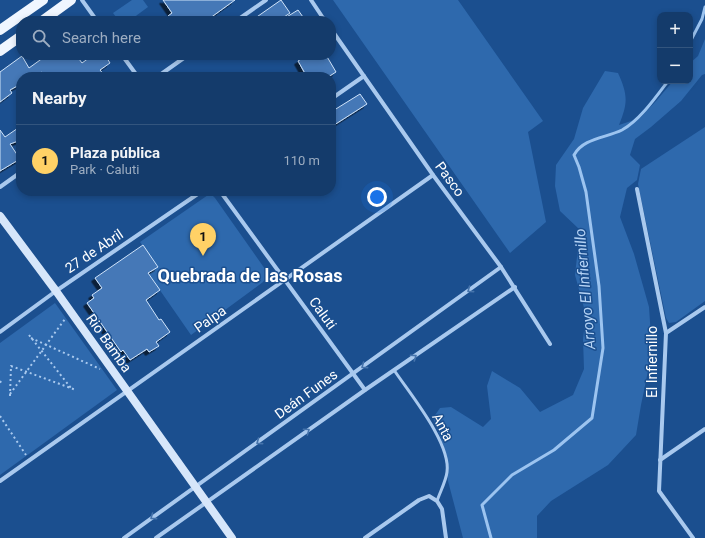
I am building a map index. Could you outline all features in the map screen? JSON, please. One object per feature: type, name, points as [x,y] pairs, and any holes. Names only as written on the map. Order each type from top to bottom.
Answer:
[{"type":"main road","points":[[20,16],[43,0]]},
{"type":"main road","points":[[49,16],[71,0]]},
{"type":"main road","points":[[0,30],[16,19]]},
{"type":"main road","points":[[0,51],[16,40]]},
{"type":"main road","name":"Rio Bamba","points":[[0,216],[56,291],[232,538]]},
{"type":"street","points":[[82,0],[93,16]]},
{"type":"street","points":[[243,16],[266,0]]},
{"type":"street","points":[[311,0],[322,16]]},
{"type":"street","name":"Pasco","points":[[336,36],[433,175],[515,287],[550,344]]},
{"type":"street","points":[[126,60],[134,72]]},
{"type":"street","points":[[164,72],[181,60]]},
{"type":"street","points":[[336,96],[364,76]]},
{"type":"street","name":"Palpa","points":[[0,481],[433,175]]},
{"type":"street","points":[[0,187],[16,176]]},
{"type":"street","name":"El Infiernillo","points":[[637,189],[666,333],[659,491],[693,538]]},
{"type":"street","name":"27 de Abril","points":[[0,332],[56,291],[195,196]]},
{"type":"street","name":"Caluti","points":[[224,196],[364,390]]},
{"type":"street","name":"Deán Funes","points":[[124,538],[501,267]]},
{"type":"street","points":[[156,538],[364,390],[515,287]]},
{"type":"street","points":[[666,333],[705,307]]},
{"type":"street","points":[[660,460],[705,429]]},
{"type":"street","points":[[365,538],[419,500],[429,496],[437,501],[442,509],[446,538]]},
{"type":"lane","name":"Anta","points":[[394,370],[434,430],[446,457],[447,472],[437,501]]},
{"type":"path","points":[[70,311],[45,345],[41,351],[26,372],[10,395],[11,366],[26,372],[72,389],[76,390]]},
{"type":"path","points":[[28,335],[72,389]]},
{"type":"path","points":[[31,338],[117,376]]},
{"type":"path","points":[[0,416],[29,460]]},
{"type":"shaded area","points":[[132,0],[143,0],[148,7],[136,16],[115,16],[113,13]]},
{"type":"shaded area","points":[[333,0],[458,0],[543,121],[528,132],[546,222],[510,253]]},
{"type":"shaded area","points":[[705,39],[705,74],[702,75],[681,101],[635,139],[630,155],[640,165],[637,180],[627,188],[620,217],[634,254],[649,307],[652,352],[636,435],[608,465],[551,501],[537,516],[537,538],[463,538],[448,481],[444,447],[433,418],[440,408],[451,407],[483,427],[491,419],[487,386],[492,371],[520,388],[540,412],[573,395],[584,369],[583,339],[586,315],[575,275],[579,229],[560,211],[555,186],[556,165],[574,139],[583,108],[605,71],[618,73],[624,87],[626,99],[619,125],[640,118],[670,84],[693,84],[693,60],[698,56]]},
{"type":"shaded area","points":[[705,127],[705,301],[676,322],[669,323],[666,318],[638,184],[641,169]]},
{"type":"shaded area","points":[[207,196],[213,196],[265,269],[267,276],[263,282],[191,335],[148,273],[157,267],[140,242]]},
{"type":"shaded area","points":[[55,303],[117,390],[0,475],[0,343]]},
{"type":"building","points":[[163,0],[235,0],[213,16],[168,16],[172,13]]},
{"type":"building","points":[[281,0],[290,13],[286,16],[258,16]]},
{"type":"building","points":[[298,10],[302,16],[288,16]]},
{"type":"building","points":[[16,60],[24,60],[29,68],[40,60],[80,60],[82,63],[86,60],[108,60],[110,63],[100,70],[102,72],[16,72],[16,87],[10,90],[12,93],[0,102],[0,72]]},
{"type":"building","points":[[329,60],[336,72],[304,72],[298,61]]},
{"type":"building","points":[[360,94],[367,104],[336,124],[336,109]]},
{"type":"building","points":[[16,129],[16,142],[10,144],[16,153],[16,161],[0,171],[0,130],[5,137]]},
{"type":"building","points":[[143,245],[158,267],[148,273],[160,290],[146,300],[159,320],[161,319],[170,332],[156,342],[159,346],[149,352],[147,349],[130,360],[123,350],[121,352],[87,303],[94,298],[92,295],[102,288],[95,278]]},
{"type":"waterway","name":"Arroyo El Infiernillo","points":[[693,36],[702,19],[705,7]]},
{"type":"waterway","name":"Arroyo El Infiernillo","points":[[491,538],[482,505],[512,475],[554,450],[592,418],[603,348],[599,286],[586,192],[574,155],[583,145],[595,139],[616,133],[629,126],[647,108],[666,84]]},
{"type":"place","name":"Plaza pública","points":[[203,256]]},
{"type":"district","name":"Quebrada de las Rosas","points":[[250,275]]}]
